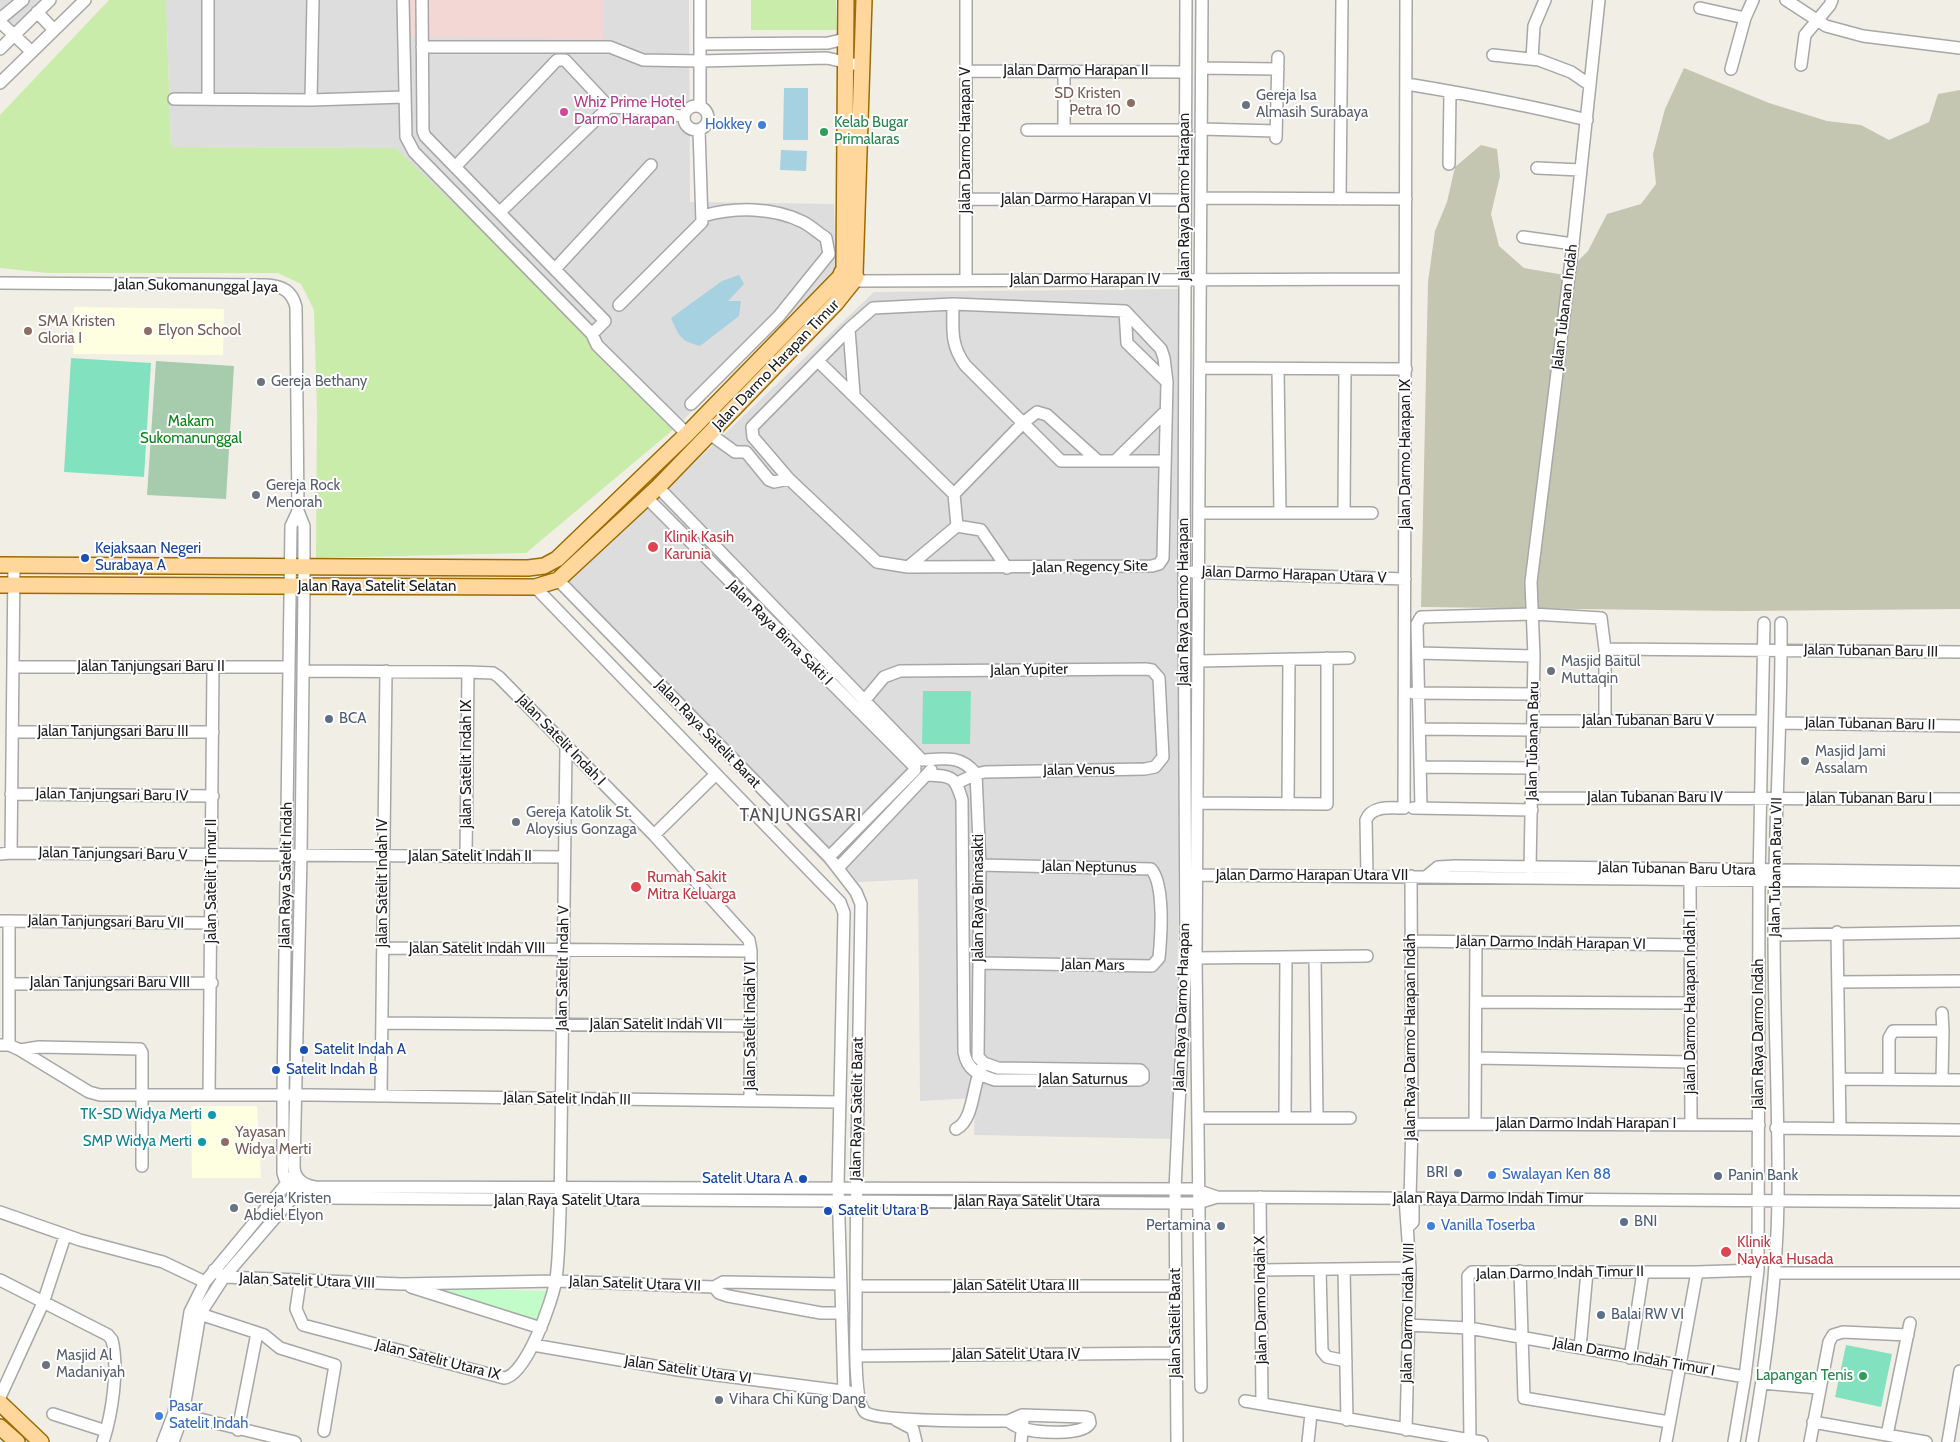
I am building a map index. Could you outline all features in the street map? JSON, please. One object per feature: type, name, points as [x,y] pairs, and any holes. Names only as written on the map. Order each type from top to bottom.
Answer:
[{"type":"main road","points":[[846,0],[845,62],[849,277]]},
{"type":"main road","points":[[849,277],[857,262],[864,0]]},
{"type":"main road","name":"Jalan Darmo Harapan Timur","points":[[686,434],[849,277]]},
{"type":"main road","name":"Jalan Darmo Harapan Timur","points":[[699,446],[836,303],[849,277]]},
{"type":"main road","points":[[686,434],[699,446]]},
{"type":"main road","name":"Jalan Raya Satelit Selatan","points":[[7,565],[297,568],[528,568],[544,566],[557,559],[686,434]]},
{"type":"main road","name":"Jalan Raya Satelit Selatan","points":[[7,585],[535,587],[558,580],[647,498],[699,446]]},
{"type":"main road","points":[[0,1404],[41,1442]]},
{"type":"main road","points":[[1,1431],[17,1442]]},
{"type":"street","points":[[23,0],[2,17],[32,52]]},
{"type":"street","points":[[0,48],[50,0]]},
{"type":"street","points":[[0,82],[85,0]]},
{"type":"street","points":[[208,0],[208,100]]},
{"type":"street","points":[[311,100],[313,0]]},
{"type":"street","points":[[403,0],[406,137],[414,152],[592,334],[597,345],[686,434]]},
{"type":"street","points":[[422,0],[423,131],[431,143],[556,268],[605,321],[592,334]]},
{"type":"street","points":[[700,0],[700,106]]},
{"type":"street","name":"Jalan Darmo Harapan V","points":[[966,0],[966,280]]},
{"type":"street","name":"Jalan Raya Darmo Harapan","points":[[1177,1203],[1186,958],[1184,572],[1186,0]]},
{"type":"street","name":"Jalan Raya Darmo Harapan","points":[[1201,1387],[1196,1203],[1198,1118],[1196,958],[1202,0]]},
{"type":"street","points":[[1340,199],[1342,0]]},
{"type":"street","name":"Jalan Darmo Harapan IX","points":[[1404,808],[1406,0]]},
{"type":"street","points":[[1532,59],[1534,26],[1545,0]]},
{"type":"street","name":"Jalan Tubanan Indah","points":[[1533,614],[1531,582],[1573,244],[1599,0]]},
{"type":"street","points":[[1731,69],[1745,18],[1753,0]]},
{"type":"street","points":[[1786,0],[1816,22],[1863,36],[1960,48]]},
{"type":"street","points":[[1801,65],[1804,35],[1830,5],[1832,0]]},
{"type":"street","points":[[1700,8],[1745,18]]},
{"type":"street","points":[[37,12],[54,30]]},
{"type":"street","points":[[700,44],[828,44],[846,39]]},
{"type":"street","points":[[828,44],[828,58]]},
{"type":"street","points":[[422,47],[610,47],[643,60],[700,61],[828,58],[854,64],[862,62]]},
{"type":"street","points":[[1493,56],[1532,59],[1571,72],[1590,85]]},
{"type":"street","points":[[1201,129],[1276,134],[1278,57]]},
{"type":"street","points":[[455,167],[558,60],[564,60],[609,107],[650,109],[684,117]]},
{"type":"street","points":[[1202,68],[1278,69]]},
{"type":"street","name":"Jalan Darmo Harapan II","points":[[966,71],[1186,72]]},
{"type":"street","points":[[1064,72],[1064,130]]},
{"type":"street","points":[[1407,84],[1450,93],[1532,105],[1586,120]]},
{"type":"street","points":[[1449,164],[1450,93]]},
{"type":"street","points":[[174,99],[311,100],[404,97]]},
{"type":"street","points":[[693,106],[700,106],[707,111],[709,119],[706,126],[699,130],[691,129],[685,124],[684,117],[686,110],[693,106]]},
{"type":"street","points":[[500,212],[609,107]]},
{"type":"street","points":[[619,305],[699,227],[703,216],[699,130]]},
{"type":"street","points":[[1027,130],[1186,130]]},
{"type":"street","points":[[406,137],[423,131]]},
{"type":"street","points":[[414,152],[431,143]]},
{"type":"street","points":[[556,268],[651,165]]},
{"type":"street","points":[[1537,168],[1580,170]]},
{"type":"street","points":[[1201,198],[1406,199]]},
{"type":"street","name":"Jalan Darmo Harapan VI","points":[[966,200],[1185,200]]},
{"type":"street","points":[[692,404],[779,316],[829,254],[826,238],[803,222],[795,219],[762,210],[728,211],[703,216]]},
{"type":"street","points":[[1523,237],[1573,244]]},
{"type":"street","name":"Jalan Darmo Harapan IV","points":[[849,277],[966,280],[1405,279]]},
{"type":"street","name":"Jalan Sukomanunggal Jaya","points":[[0,283],[266,284],[285,288],[294,297],[296,307],[298,511],[304,526],[297,568]]},
{"type":"street","points":[[710,434],[735,452],[746,452],[758,443],[751,432],[752,427],[849,329],[868,312],[879,307],[953,304],[1125,311],[1127,343],[1167,382]]},
{"type":"street","points":[[953,304],[953,344],[956,353],[965,365],[1061,461],[1165,461]]},
{"type":"street","name":"Jalan Regency Site","points":[[758,443],[789,478],[877,562],[908,567],[1007,568],[1152,566],[1159,564],[1162,558],[1167,382],[1160,349],[1125,311]]},
{"type":"street","points":[[849,329],[854,394]]},
{"type":"street","points":[[818,361],[854,394],[954,494],[956,526]]},
{"type":"street","points":[[1200,368],[1406,369]]},
{"type":"street","points":[[1278,369],[1280,513]]},
{"type":"street","points":[[1344,513],[1345,369]]},
{"type":"street","points":[[954,494],[1023,423],[1037,412],[1047,415],[1098,461]]},
{"type":"street","points":[[1115,461],[1166,412]]},
{"type":"street","points":[[746,452],[769,480],[774,482],[789,478]]},
{"type":"street","name":"Jalan Raya Bima Sakti I","points":[[658,487],[864,700],[919,764]]},
{"type":"street","name":"Jalan Raya Bima Sakti I","points":[[647,498],[919,764]]},
{"type":"street","points":[[671,523],[682,513]]},
{"type":"street","points":[[1200,513],[1372,513]]},
{"type":"street","points":[[908,567],[956,526],[981,530],[1007,568]]},
{"type":"street","points":[[5,854],[12,794],[13,667],[7,565]]},
{"type":"street","name":"Jalan Raya Satelit Indah","points":[[291,1178],[283,1173],[289,1095],[301,856],[303,671],[297,568]]},
{"type":"street","name":"Jalan Darmo Harapan Utara V","points":[[1184,572],[1405,579]]},
{"type":"street","name":"Jalan Raya Satelit Barat","points":[[558,580],[829,857],[856,892],[861,904],[856,1189]]},
{"type":"street","name":"Jalan Raya Satelit Indah","points":[[289,1095],[286,856],[289,667],[297,587]]},
{"type":"street","name":"Jalan Raya Satelit Barat","points":[[535,587],[715,775],[830,889],[840,902],[844,913],[838,1189]]},
{"type":"street","points":[[1420,808],[1421,729],[1418,653],[1419,619],[1425,616],[1533,614],[1595,616],[1601,618],[1605,648],[1605,720]]},
{"type":"street","name":"Jalan Tubanan Baru","points":[[1530,868],[1534,725],[1533,614]]},
{"type":"street","name":"Jalan Tubanan Baru VII","points":[[1752,1442],[1762,1383],[1775,1272],[1778,1200],[1774,875],[1780,723],[1772,650],[1781,623]]},
{"type":"street","name":"Jalan Raya Darmo Indah","points":[[1734,1442],[1745,1377],[1758,1270],[1762,721],[1772,650],[1764,624]]},
{"type":"street","points":[[1605,648],[1772,650]]},
{"type":"street","name":"Jalan Tubanan Baru III","points":[[1772,650],[1960,652]]},
{"type":"street","points":[[1418,653],[1534,656]]},
{"type":"street","points":[[1198,803],[1324,805],[1327,803],[1327,658]]},
{"type":"street","points":[[1199,661],[1349,658]]},
{"type":"street","points":[[1288,804],[1289,659]]},
{"type":"street","name":"Jalan Tanjungsari Baru II","points":[[13,667],[289,667]]},
{"type":"street","name":"Jalan Satelit Timur II","points":[[209,1095],[212,983],[213,667]]},
{"type":"street","name":"Jalan Yupiter","points":[[864,700],[884,677],[900,671],[1146,668],[1152,670],[1158,678],[1161,721]]},
{"type":"street","name":"Jalan Satelit Indah I","points":[[303,671],[468,672],[492,673],[499,677],[566,748],[654,835],[749,940],[751,950]]},
{"type":"street","name":"Jalan Satelit Indah IV","points":[[381,1096],[386,671]]},
{"type":"street","name":"Jalan Satelit Indah IX","points":[[466,857],[468,672]]},
{"type":"street","points":[[1404,694],[1534,694]]},
{"type":"street","name":"Jalan Tubanan Baru V","points":[[1421,729],[1534,725],[1605,720],[1762,721]]},
{"type":"street","name":"Jalan Venus","points":[[957,783],[976,774],[1150,769],[1160,762],[1162,757],[1161,721]]},
{"type":"street","name":"Jalan Tubanan Baru II","points":[[1780,723],[1960,726]]},
{"type":"street","name":"Jalan Tanjungsari Baru III","points":[[12,732],[213,732]]},
{"type":"street","name":"Jalan Satelit Indah V","points":[[560,1188],[566,748]]},
{"type":"street","points":[[288,757],[302,757]]},
{"type":"street","points":[[829,857],[919,764],[949,758],[963,761],[976,774]]},
{"type":"street","points":[[838,868],[927,776],[932,767],[919,764]]},
{"type":"street","points":[[1420,767],[1533,768]]},
{"type":"street","name":"Jalan Raya Bimasakti","points":[[976,774],[979,799],[980,865],[977,1054],[984,1063]]},
{"type":"street","points":[[654,835],[715,775]]},
{"type":"street","points":[[927,776],[953,778],[957,783]]},
{"type":"street","name":"Jalan Raya Bimasakti","points":[[957,783],[962,800],[964,1052],[969,1066],[978,1074]]},
{"type":"street","name":"Jalan Tanjungsari Baru IV","points":[[12,794],[213,796]]},
{"type":"street","name":"Jalan Tubanan Baru IV","points":[[1404,808],[1777,799]]},
{"type":"street","name":"Jalan Tubanan Baru I","points":[[1777,799],[1960,799]]},
{"type":"street","points":[[1367,876],[1366,820],[1368,814],[1375,809],[1404,808]]},
{"type":"street","name":"Jalan Tanjungsari Baru V","points":[[5,854],[286,856]]},
{"type":"street","name":"Jalan Satelit Indah II","points":[[286,856],[564,857]]},
{"type":"street","name":"Jalan Neptunus","points":[[980,865],[1146,868],[1154,872],[1158,882],[1160,913]]},
{"type":"street","name":"Jalan Tubanan Baru Utara","points":[[1427,876],[1441,866],[1530,868],[1601,874],[1940,875],[1960,872]]},
{"type":"street","points":[[1601,874],[1690,880],[1760,875]]},
{"type":"street","name":"Jalan Darmo Harapan Utara VII","points":[[1198,875],[1427,876],[1601,874]]},
{"type":"street","points":[[1774,875],[1960,882]]},
{"type":"street","name":"Jalan Raya Darmo Harapan Indah","points":[[1408,1228],[1413,1222],[1409,1198],[1412,1124],[1411,876]]},
{"type":"street","name":"Jalan Darmo Harapan Indah II","points":[[1690,880],[1691,1125]]},
{"type":"street","name":"Jalan Mars","points":[[979,963],[1152,966],[1159,958],[1160,913]]},
{"type":"street","points":[[4,921],[9,984],[4,1045]]},
{"type":"street","name":"Jalan Tanjungsari Baru VII","points":[[4,921],[212,923]]},
{"type":"street","points":[[1774,935],[1837,932],[1960,932]]},
{"type":"street","points":[[1837,932],[1840,1128]]},
{"type":"street","name":"Jalan Darmo Indah Harapan VI","points":[[1411,941],[1691,944]]},
{"type":"street","points":[[1475,1124],[1476,942]]},
{"type":"street","name":"Jalan Satelit Indah VIII","points":[[383,948],[751,950]]},
{"type":"street","name":"Jalan Satelit Indah VI","points":[[750,1101],[751,950]]},
{"type":"street","points":[[1315,956],[1316,1118]]},
{"type":"street","points":[[1196,958],[1367,956]]},
{"type":"street","points":[[1285,1118],[1286,957]]},
{"type":"street","points":[[1839,982],[1960,981]]},
{"type":"street","name":"Jalan Tanjungsari Baru VIII","points":[[9,984],[212,983]]},
{"type":"street","points":[[1476,1002],[1691,1003]]},
{"type":"street","points":[[1942,1013],[1942,1079]]},
{"type":"street","name":"Jalan Satelit Indah VII","points":[[382,1023],[751,1026]]},
{"type":"street","points":[[1889,1079],[1889,1038],[1893,1031],[1943,1031]]},
{"type":"street","name":"Jalan Satelit Indah III","points":[[4,1045],[20,1050],[94,1094],[839,1102]]},
{"type":"street","points":[[20,1050],[39,1047],[137,1048],[142,1053],[142,1166]]},
{"type":"street","points":[[1476,1058],[1691,1062]]},
{"type":"street","points":[[956,1129],[968,1118],[978,1074],[984,1063]]},
{"type":"street","name":"Jalan Saturnus","points":[[978,1074],[995,1080],[1139,1080],[1143,1078],[1140,1070],[998,1068],[984,1063]]},
{"type":"street","points":[[1840,1079],[1960,1080]]},
{"type":"street","points":[[1198,1118],[1350,1118]]},
{"type":"street","name":"Jalan Darmo Indah Harapan I","points":[[1412,1124],[1759,1125]]},
{"type":"street","points":[[1776,1128],[1960,1130]]},
{"type":"street","points":[[172,1442],[200,1314],[224,1277],[304,1184],[291,1178]]},
{"type":"street","points":[[291,1178],[296,1193]]},
{"type":"street","points":[[163,1442],[179,1414],[190,1312],[205,1282],[214,1270],[291,1178]]},
{"type":"street","name":"Jalan Raya Satelit Utara","points":[[304,1184],[315,1187],[1196,1190]]},
{"type":"street","name":"Jalan Satelit Utara IX","points":[[300,1282],[296,1309],[303,1325],[504,1378],[514,1374],[533,1346],[541,1328],[556,1281],[560,1188]]},
{"type":"street","points":[[838,1189],[844,1392]]},
{"type":"street","points":[[856,1189],[858,1396],[864,1411],[868,1414],[892,1418],[1008,1421],[1022,1415],[1085,1417],[1089,1418],[1090,1423],[1088,1427],[1077,1432],[1023,1429],[1008,1421]]},
{"type":"street","name":"Jalan Raya Darmo Indah Timur","points":[[1196,1190],[1217,1197]]},
{"type":"street","name":"Jalan Raya Satelit Utara","points":[[296,1193],[322,1198],[560,1202],[1196,1203]]},
{"type":"street","name":"Jalan Raya Darmo Indah Timur","points":[[1196,1203],[1217,1197],[1960,1202]]},
{"type":"street","name":"Jalan Darmo Indah X","points":[[1260,1197],[1262,1403]]},
{"type":"street","name":"Jalan Satelit Barat","points":[[1177,1203],[1177,1442]]},
{"type":"street","points":[[0,1212],[65,1236],[163,1262],[205,1282]]},
{"type":"street","name":"Jalan Darmo Indah VIII","points":[[1406,1430],[1410,1268],[1408,1228]]},
{"type":"street","points":[[0,1397],[43,1303],[65,1236]]},
{"type":"street","points":[[1320,1268],[1322,1351],[1326,1356],[1346,1361]]},
{"type":"street","points":[[1261,1270],[1410,1268]]},
{"type":"street","points":[[1344,1269],[1347,1420]]},
{"type":"street","name":"Jalan Satelit Utara VIII","points":[[214,1270],[224,1277],[300,1282],[402,1284],[556,1281]]},
{"type":"street","name":"Jalan Darmo Indah Timur II","points":[[1470,1440],[1470,1274],[1474,1272],[1697,1272],[1758,1270]]},
{"type":"street","points":[[1520,1272],[1523,1394],[1525,1400],[1669,1422]]},
{"type":"street","points":[[1580,1348],[1587,1272]]},
{"type":"street","points":[[1630,1358],[1643,1272]]},
{"type":"street","points":[[1666,1442],[1697,1272]]},
{"type":"street","points":[[1775,1272],[1960,1273]]},
{"type":"street","points":[[0,1280],[108,1335],[114,1348],[112,1392],[104,1437],[53,1414]]},
{"type":"street","name":"Jalan Satelit Utara VII","points":[[556,1281],[714,1287],[724,1282],[841,1284]]},
{"type":"street","name":"Jalan Satelit Utara VIII","points":[[402,1284],[541,1328]]},
{"type":"street","name":"Jalan Satelit Utara III","points":[[856,1286],[1176,1286]]},
{"type":"street","name":"Jalan Satelit Utara VII","points":[[714,1287],[720,1293],[728,1296],[821,1312],[842,1313]]},
{"type":"street","points":[[200,1314],[267,1337],[280,1348],[336,1366],[324,1431]]},
{"type":"street","points":[[1887,1435],[1910,1323]]},
{"type":"street","name":"Jalan Darmo Indah Timur I","points":[[1408,1325],[1469,1328],[1745,1377]]},
{"type":"street","points":[[1810,1442],[1819,1388],[1829,1342],[1833,1335],[1843,1332],[1908,1335]]},
{"type":"street","points":[[238,1430],[257,1333]]},
{"type":"street","name":"Jalan Satelit Utara VI","points":[[533,1346],[678,1370],[844,1392],[858,1396]]},
{"type":"street","name":"Jalan Satelit Utara IV","points":[[857,1356],[1176,1353]]},
{"type":"street","points":[[1948,1442],[1960,1371]]},
{"type":"street","points":[[1762,1383],[1819,1388]]},
{"type":"street","points":[[1245,1401],[1311,1414],[1482,1442]]},
{"type":"street","points":[[179,1414],[238,1430],[295,1442]]},
{"type":"street","points":[[1308,1442],[1311,1414]]},
{"type":"street","points":[[1021,1442],[1023,1429],[1022,1415]]},
{"type":"street","points":[[892,1418],[913,1429],[916,1442]]},
{"type":"street","points":[[1813,1422],[1926,1442]]},
{"type":"shaded area","points":[[0,0],[43,0],[8,35],[0,27]]},
{"type":"shaded area","points":[[166,0],[689,0],[690,202],[834,204],[836,269],[674,429],[396,148],[171,147]]},
{"type":"shaded area","points":[[397,0],[604,0],[603,40],[397,36]]},
{"type":"shaded area","points":[[1684,68],[1769,103],[1827,121],[1861,125],[1889,140],[1929,122],[1938,94],[1960,90],[1960,609],[1739,611],[1421,607],[1428,282],[1435,231],[1447,202],[1455,167],[1481,145],[1497,149],[1500,176],[1491,214],[1499,246],[1524,268],[1564,275],[1588,251],[1607,214],[1641,204],[1656,184],[1653,154],[1665,109]]},
{"type":"shaded area","points":[[1181,289],[1177,1139],[974,1135],[975,1098],[920,1101],[918,879],[843,883],[561,589],[874,292]]},
{"type":"shaded area","name":"Elyon School","points":[[74,307],[224,309],[223,355],[73,354]]},
{"type":"shaded area","name":"Yayasan Widya Merti","points":[[191,1106],[257,1106],[261,1178],[192,1178]]},
{"type":"green space","points":[[109,0],[166,0],[171,147],[396,148],[545,292],[674,429],[526,553],[316,558],[317,412],[314,310],[301,284],[278,273],[47,273],[0,268],[0,115]]},
{"type":"green space","points":[[751,0],[836,0],[837,30],[751,30]]},
{"type":"green space","points":[[71,358],[151,363],[144,477],[64,472]]},
{"type":"green space","name":"Makam Sukomanunggal","points":[[156,361],[234,366],[226,499],[147,495]]},
{"type":"green space","points":[[923,691],[971,691],[970,744],[922,744]]},
{"type":"green space","points":[[423,1288],[552,1291],[540,1324]]},
{"type":"green space","name":"Lapangan Tenis","points":[[1846,1345],[1892,1354],[1881,1407],[1835,1397]]},
{"type":"water","points":[[784,88],[808,88],[808,140],[783,140]]},
{"type":"water","points":[[781,150],[807,151],[806,171],[780,170]]},
{"type":"water","points":[[739,275],[744,284],[728,301],[741,301],[739,316],[700,346],[684,340],[678,333],[671,318],[722,281]]},
{"type":"place","name":"SD Kristen Petra 10","points":[[1131,103]]},
{"type":"place","name":"Gereja Isa Almasih Surabaya","points":[[1246,105]]},
{"type":"place","name":"Whiz Prime Hotel Darmo Harapan","points":[[564,112]]},
{"type":"place","name":"Hokkey","points":[[762,125]]},
{"type":"place","name":"Kelab Bugar Primalaras","points":[[824,132]]},
{"type":"place","name":"SMA Kristen Gloria I","points":[[28,331]]},
{"type":"place","name":"Elyon School","points":[[148,331]]},
{"type":"place","name":"Gereja Bethany","points":[[261,382]]},
{"type":"place","name":"Gereja Rock Menorah","points":[[256,495]]},
{"type":"place","name":"Klinik Kasih Karunia","points":[[653,547]]},
{"type":"place","name":"Kejaksaan Negeri Surabaya A","points":[[85,558]]},
{"type":"place","name":"Masjid Baitul Muttaqin","points":[[1551,671]]},
{"type":"place","name":"BCA","points":[[329,719]]},
{"type":"place","name":"Masjid Jami Assalam","points":[[1805,761]]},
{"type":"place","name":"Gereja Katolik St. Aloysius Gonzaga","points":[[516,822]]},
{"type":"place","name":"Rumah Sakit Mitra Keluarga","points":[[636,887]]},
{"type":"place","name":"Satelit Indah A","points":[[304,1050]]},
{"type":"place","name":"Satelit Indah B","points":[[276,1070]]},
{"type":"place","name":"TK-SD Widya Merti","points":[[212,1115]]},
{"type":"place","name":"SMP Widya Merti","points":[[202,1142]]},
{"type":"place","name":"Yayasan Widya Merti","points":[[225,1142]]},
{"type":"place","name":"BRI","points":[[1458,1173]]},
{"type":"place","name":"Swalayan Ken 88","points":[[1492,1175]]},
{"type":"place","name":"Panin Bank","points":[[1718,1176]]},
{"type":"place","name":"Satelit Utara A","points":[[803,1179]]},
{"type":"place","name":"Gereja Kristen Abdiel Elyon","points":[[234,1208]]},
{"type":"place","name":"Satelit Utara B","points":[[828,1211]]},
{"type":"place","name":"BNI","points":[[1624,1222]]},
{"type":"place","name":"Pertamina","points":[[1221,1226]]},
{"type":"place","name":"Vanilla Toserba","points":[[1431,1226]]},
{"type":"place","name":"Klinik Nayaka Husada","points":[[1726,1252]]},
{"type":"place","name":"Balai RW VI","points":[[1601,1315]]},
{"type":"place","name":"Masjid Al Madaniyah","points":[[46,1365]]},
{"type":"place","name":"Lapangan Tenis","points":[[1863,1376]]},
{"type":"place","name":"Vihara Chi Kung Dang","points":[[719,1400]]},
{"type":"place","name":"Pasar Satelit Indah","points":[[159,1416]]},
{"type":"district","name":"TANJUNGSARI","points":[[801,816]]}]
